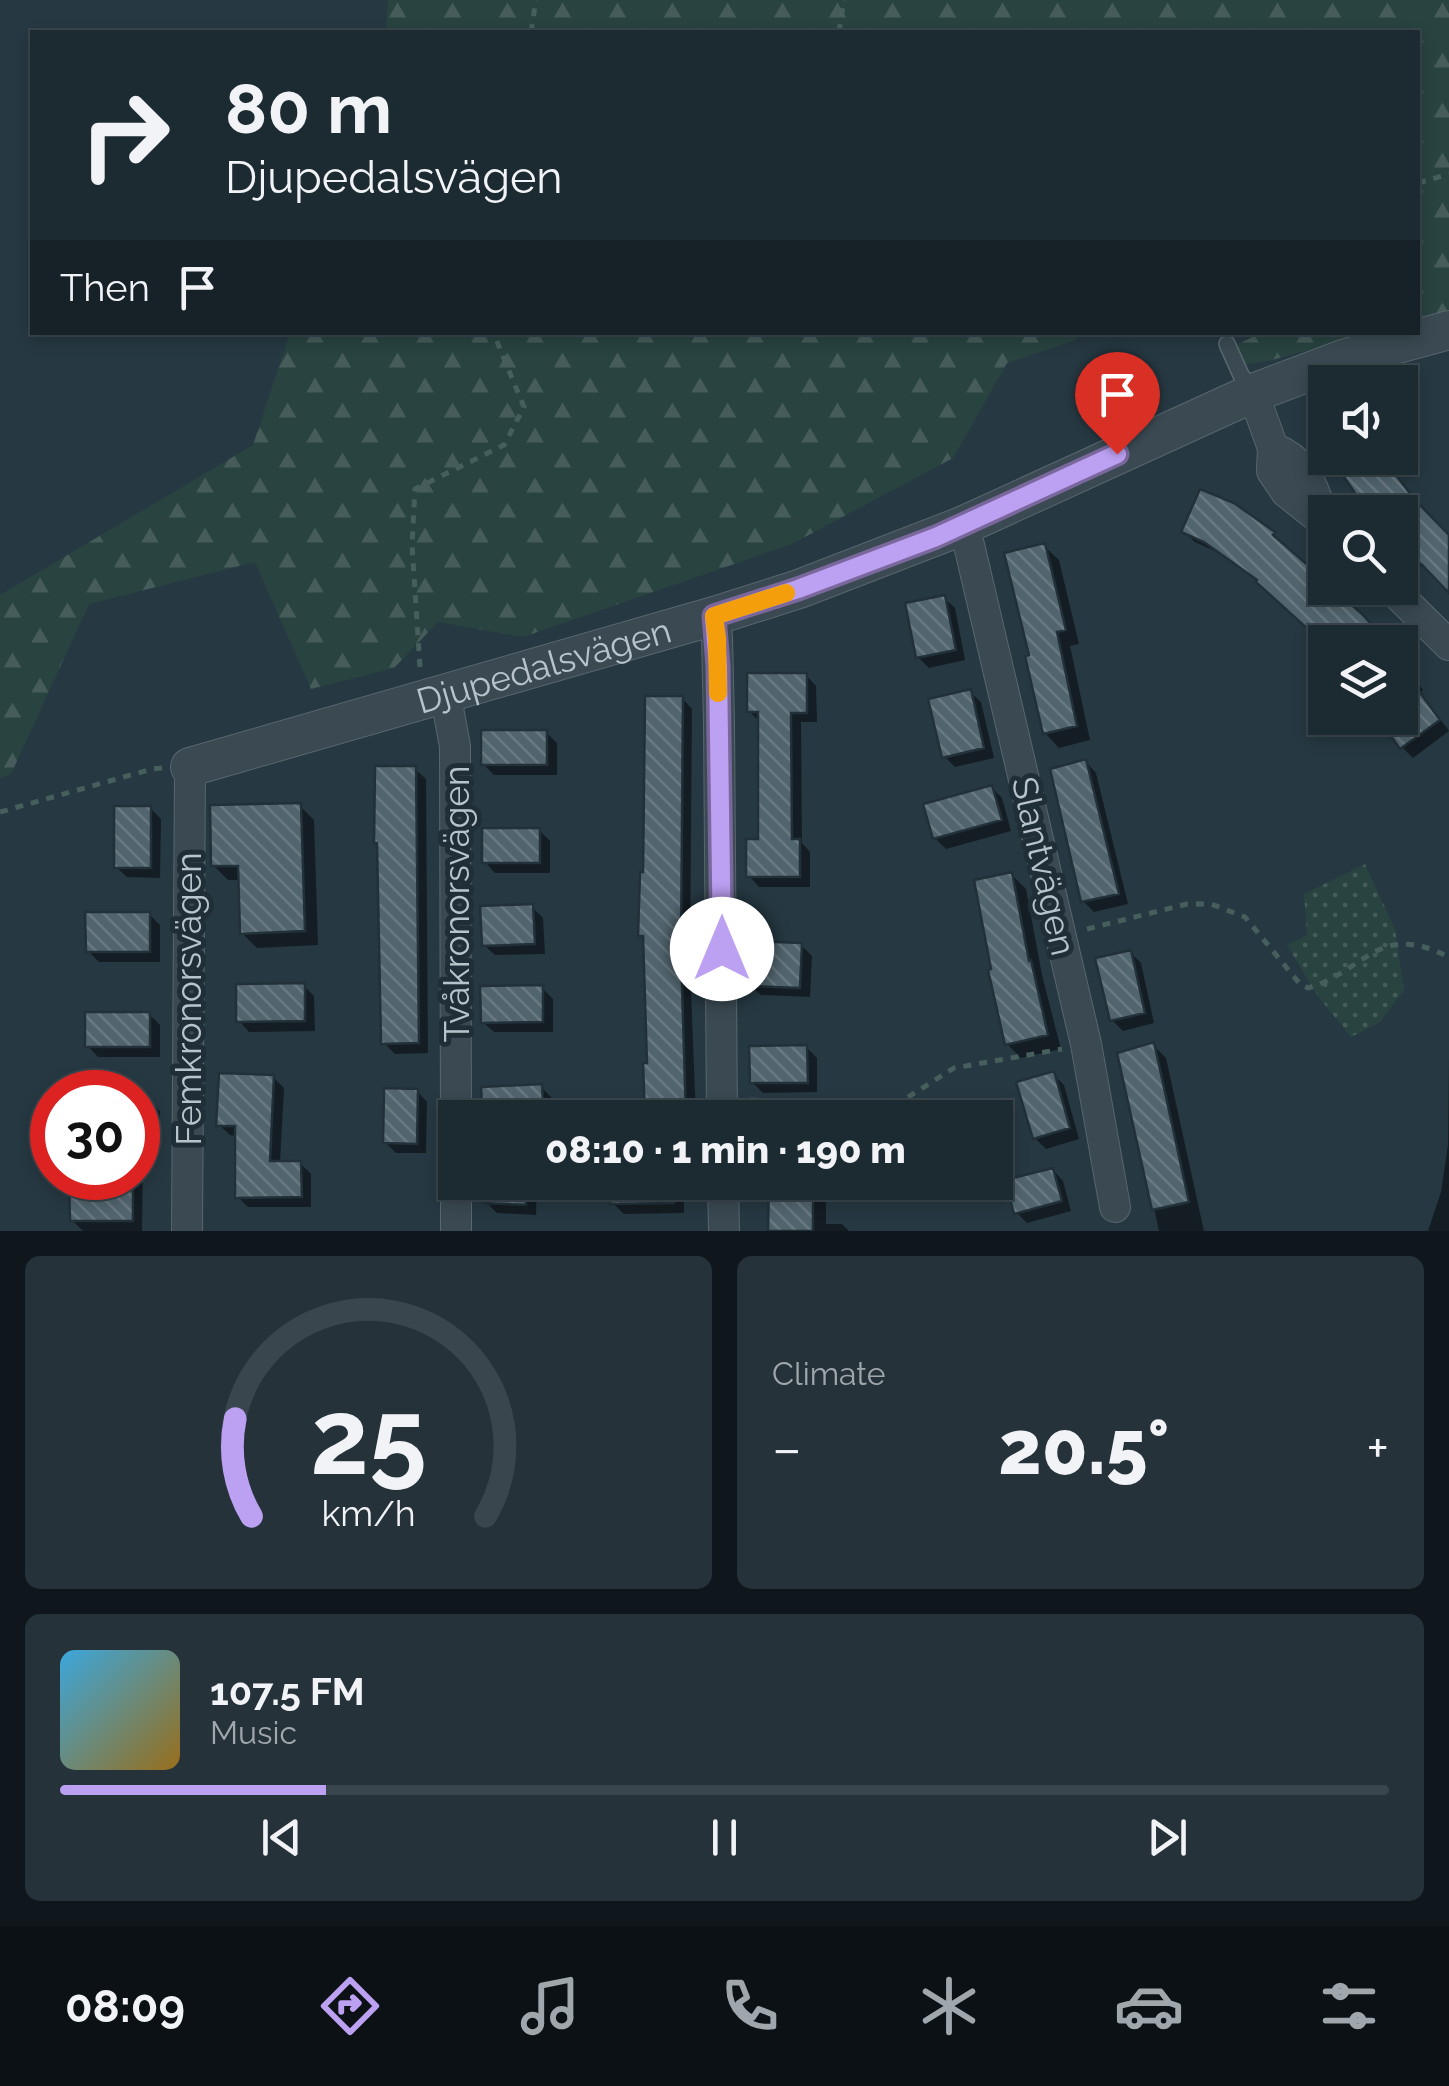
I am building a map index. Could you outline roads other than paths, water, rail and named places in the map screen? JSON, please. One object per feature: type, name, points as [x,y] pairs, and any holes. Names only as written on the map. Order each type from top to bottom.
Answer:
[{"type":"street","name":"Djupedalsvägen","points":[[190,767],[816,583],[962,526],[1253,392],[1346,358],[1449,330]]},
{"type":"street","points":[[1253,392],[1274,448],[1292,455],[1315,495]]},
{"type":"street","name":"Slantvägen","points":[[962,526],[1086,1044],[1115,1207]]},
{"type":"street","points":[[1408,605],[1449,646]]},
{"type":"street","points":[[714,616],[719,723],[722,1100]]},
{"type":"street","name":"Tvåkronorsvägen","points":[[433,696],[455,746],[456,1100]]},
{"type":"street","name":"Femkronorsvägen","points":[[187,1231],[190,767]]},
{"type":"street","points":[[456,1200],[456,1231]]},
{"type":"street","points":[[723,1200],[724,1231]]},
{"type":"lane","points":[[1227,344],[1253,392]]}]
